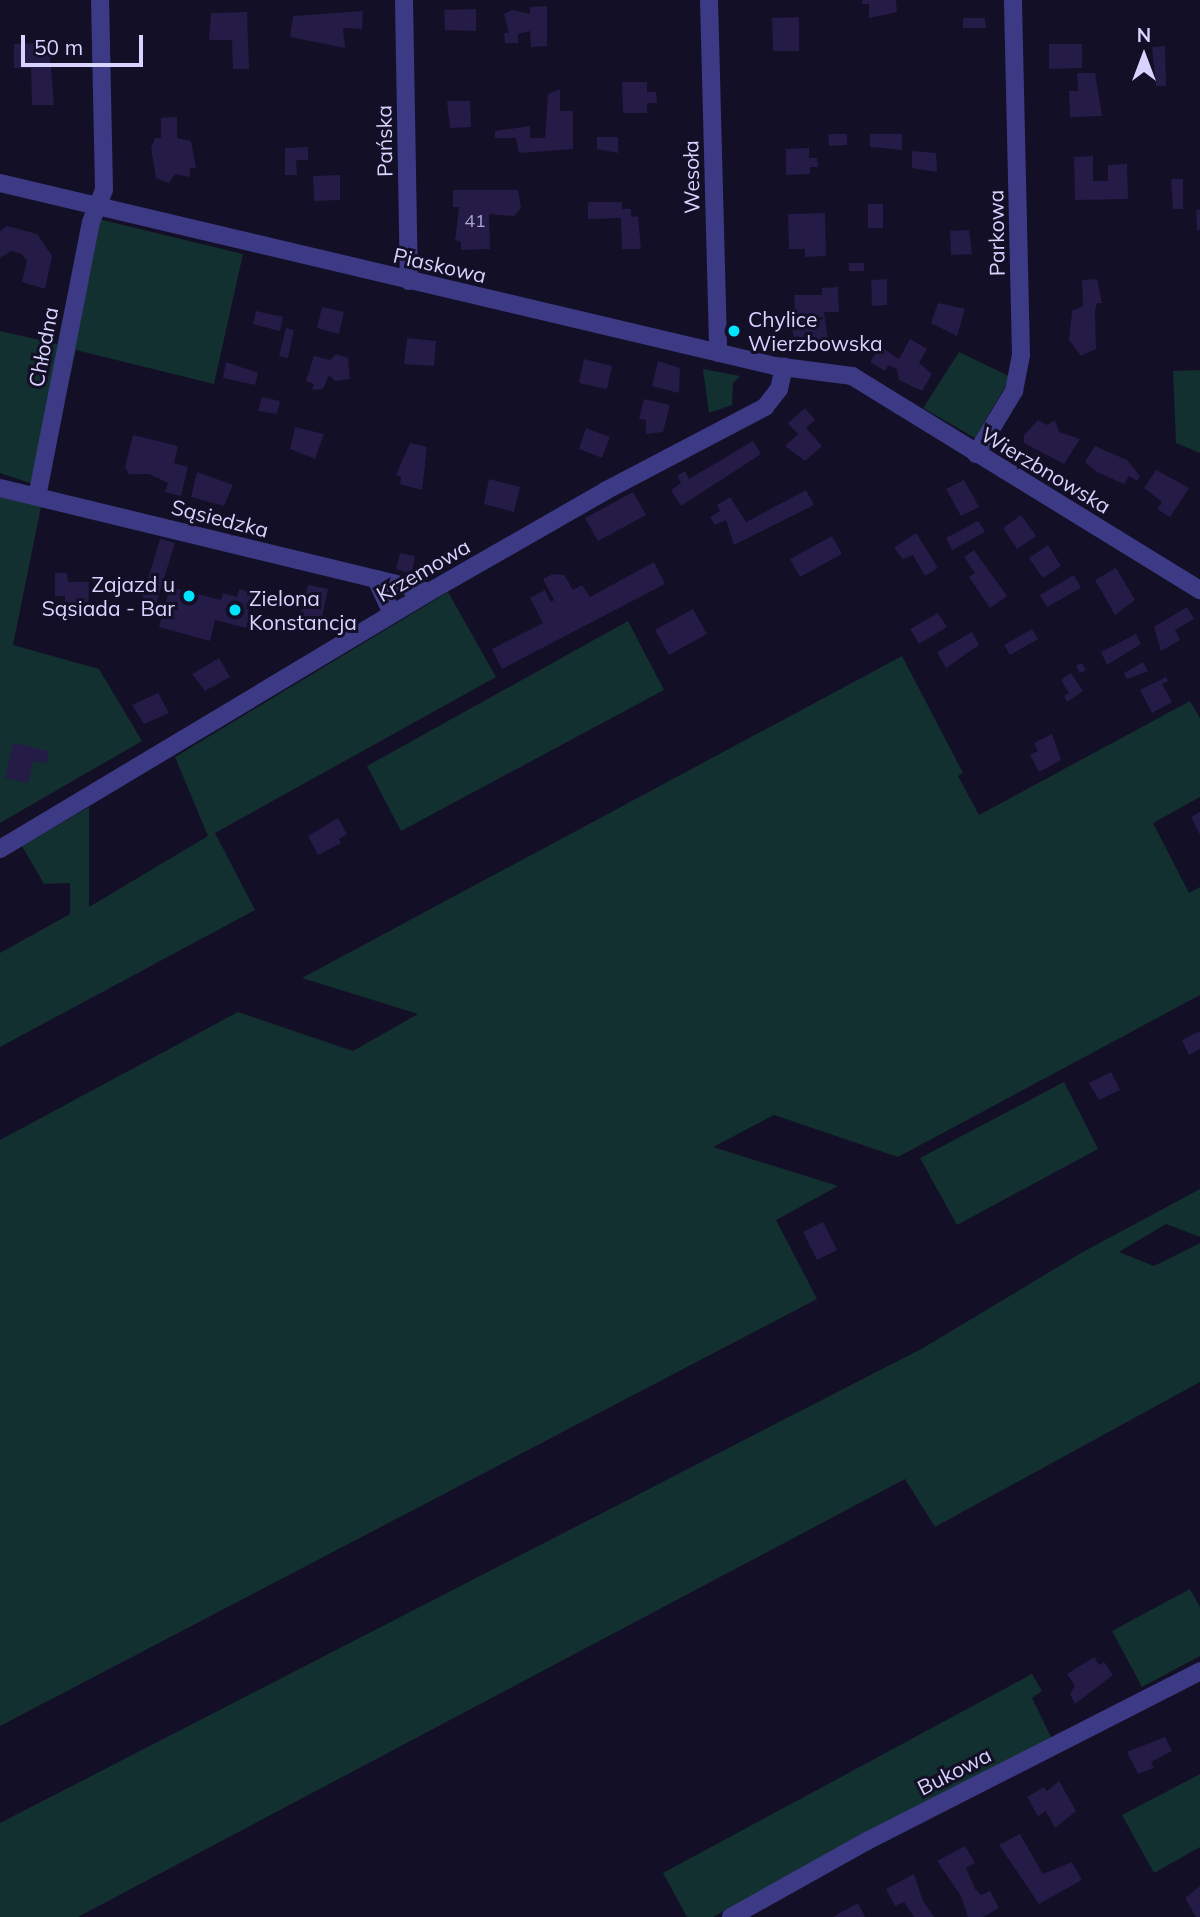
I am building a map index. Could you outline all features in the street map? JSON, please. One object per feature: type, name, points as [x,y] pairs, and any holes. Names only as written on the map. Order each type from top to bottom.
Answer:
[{"type":"street","name":"Chłodna","points":[[37,497],[91,222],[104,189],[100,0]]},
{"type":"street","name":"Pańska","points":[[404,0],[409,281]]},
{"type":"street","name":"Wesoła","points":[[709,0],[718,352]]},
{"type":"street","name":"Parkowa","points":[[976,454],[1014,391],[1021,355],[1013,0]]},
{"type":"street","name":"Piaskowa","points":[[0,183],[784,367],[852,376],[870,387]]},
{"type":"street","name":"Krzemowa","points":[[0,849],[429,592],[605,491],[765,407],[774,398],[784,367]]},
{"type":"street","name":"Wierzbnowska","points":[[870,387],[1200,590]]},
{"type":"street","name":"Sąsiedzka","points":[[0,488],[429,592]]},
{"type":"street","points":[[376,579],[391,614]]},
{"type":"street","name":"Bukowa","points":[[731,1917],[867,1840],[1200,1671]]},
{"type":"green space","points":[[86,216],[243,254],[214,384],[76,350],[45,488],[0,473],[0,331],[57,344]]},
{"type":"green space","points":[[959,352],[1011,377],[975,438],[923,408]]},
{"type":"green space","points":[[703,369],[740,376],[733,383],[732,405],[709,413]]},
{"type":"green space","points":[[1200,370],[1200,453],[1176,443],[1173,371]]},
{"type":"green space","points":[[0,497],[41,507],[13,645],[99,669],[142,741],[0,823]]},
{"type":"green space","points":[[448,592],[496,677],[215,833],[255,910],[0,1047],[0,953],[70,914],[70,883],[44,884],[22,846],[89,807],[89,907],[208,836],[175,757]]},
{"type":"green space","points":[[628,621],[664,690],[401,831],[367,766]]},
{"type":"green space","points":[[902,656],[963,773],[958,776],[979,815],[1190,701],[1200,718],[1200,797],[1153,823],[1189,893],[1200,887],[1200,995],[898,1157],[774,1115],[713,1147],[838,1186],[776,1220],[817,1299],[0,1726],[0,1140],[238,1012],[353,1051],[418,1014],[302,978]]},
{"type":"green space","points":[[1064,1082],[1098,1149],[957,1225],[920,1158]]},
{"type":"green space","points":[[1200,1189],[1200,1237],[1166,1224],[1119,1252],[1154,1266],[1200,1243],[1200,1382],[935,1527],[905,1479],[78,1917],[0,1917],[0,1823],[923,1348],[1081,1253]]},
{"type":"green space","points":[[1190,1589],[1200,1607],[1200,1656],[1142,1687],[1112,1631]]},
{"type":"green space","points":[[1032,1674],[1042,1691],[1032,1698],[1052,1739],[713,1917],[687,1917],[663,1873]]},
{"type":"green space","points":[[1200,1774],[1200,1847],[1154,1873],[1122,1815]]},
{"type":"building","points":[[862,0],[896,0],[897,12],[869,18],[869,4],[862,4]]},
{"type":"building","points":[[547,6],[547,46],[531,47],[530,31],[518,34],[518,43],[505,43],[504,33],[509,33],[504,14],[512,10],[530,14],[530,7]]},
{"type":"building","points":[[476,9],[476,31],[445,30],[444,10]]},
{"type":"building","points":[[363,11],[362,29],[343,28],[345,48],[290,37],[293,16]]},
{"type":"building","points":[[247,12],[249,69],[233,69],[232,40],[209,40],[211,13]]},
{"type":"building","points":[[799,17],[799,51],[773,51],[772,18]]},
{"type":"building","points":[[963,18],[985,18],[986,28],[963,28]]},
{"type":"building","points":[[49,43],[54,105],[32,105],[31,68],[14,68],[14,44]]},
{"type":"building","points":[[1049,44],[1082,44],[1082,68],[1049,69]]},
{"type":"building","points":[[1165,46],[1166,86],[1156,86],[1152,47]]},
{"type":"building","points":[[1077,73],[1095,73],[1102,116],[1070,117],[1069,91],[1078,91]]},
{"type":"building","points":[[622,82],[647,82],[647,92],[656,92],[657,103],[647,103],[647,113],[623,113]]},
{"type":"building","points":[[560,89],[560,111],[573,111],[573,149],[519,153],[516,138],[495,138],[495,131],[530,126],[530,138],[545,138],[548,94]]},
{"type":"building","points":[[447,101],[470,101],[471,127],[450,128]]},
{"type":"building","points":[[177,117],[177,138],[191,141],[196,168],[190,168],[190,177],[175,174],[169,183],[156,178],[151,148],[155,138],[161,138],[161,118]]},
{"type":"building","points":[[828,134],[847,134],[847,145],[829,146]]},
{"type":"building","points":[[870,134],[902,134],[902,150],[870,147]]},
{"type":"building","points":[[597,137],[618,137],[618,153],[597,149]]},
{"type":"building","points":[[308,147],[308,160],[296,160],[297,175],[285,175],[285,148]]},
{"type":"building","points":[[809,148],[809,158],[817,158],[818,167],[810,167],[810,174],[786,175],[786,149]]},
{"type":"building","points":[[912,151],[936,153],[937,172],[912,168]]},
{"type":"building","points":[[1093,156],[1093,181],[1108,181],[1108,165],[1127,164],[1128,199],[1075,200],[1074,157]]},
{"type":"building","points":[[340,175],[340,200],[314,201],[313,176]]},
{"type":"building","points":[[1171,179],[1183,179],[1183,209],[1173,209]]},
{"type":"building","points":[[453,190],[518,190],[521,208],[514,216],[489,214],[490,249],[461,250],[461,242],[455,240],[459,207],[453,207]]},
{"type":"building","points":[[588,202],[622,202],[622,209],[631,209],[631,217],[638,216],[641,249],[622,249],[621,218],[588,219]]},
{"type":"building","points":[[868,204],[883,204],[883,228],[868,228]]},
{"type":"building","points":[[1196,210],[1200,210],[1200,230],[1197,230]]},
{"type":"building","points":[[825,213],[826,256],[805,257],[805,249],[789,249],[788,214]]},
{"type":"building","points":[[7,226],[37,234],[52,256],[45,289],[22,282],[27,261],[22,254],[11,251],[0,258],[0,231]]},
{"type":"building","points":[[969,230],[972,254],[951,255],[950,231]]},
{"type":"building","points":[[849,263],[864,263],[864,271],[849,271]]},
{"type":"building","points":[[887,279],[887,305],[872,306],[871,280]]},
{"type":"building","points":[[1097,279],[1102,303],[1097,303],[1095,311],[1096,349],[1081,356],[1069,340],[1072,311],[1083,306],[1082,280]]},
{"type":"building","points":[[838,287],[839,312],[824,312],[828,340],[794,338],[789,313],[795,310],[794,295],[822,295],[822,288]]},
{"type":"building","points":[[938,303],[965,309],[957,336],[931,323]]},
{"type":"building","points":[[322,307],[344,312],[339,334],[317,328]]},
{"type":"building","points":[[256,311],[283,317],[280,331],[253,324]]},
{"type":"building","points":[[286,328],[294,330],[288,358],[279,356]]},
{"type":"building","points":[[407,338],[436,341],[434,366],[404,364]]},
{"type":"building","points":[[910,339],[927,349],[919,363],[932,374],[922,391],[899,380],[897,369],[888,365],[885,371],[870,362],[880,346],[899,359]]},
{"type":"building","points":[[336,354],[348,358],[350,379],[335,381],[329,375],[323,389],[312,390],[314,384],[306,381],[314,356],[330,360]]},
{"type":"building","points":[[584,359],[612,366],[607,389],[579,383]]},
{"type":"building","points":[[658,361],[680,368],[679,393],[652,386]]},
{"type":"building","points":[[226,362],[258,373],[255,385],[223,378]]},
{"type":"building","points":[[262,397],[280,401],[277,414],[258,411]]},
{"type":"building","points":[[644,399],[670,405],[663,432],[646,434],[646,420],[639,419]]},
{"type":"building","points":[[805,408],[815,420],[806,428],[822,446],[805,461],[785,446],[798,434],[788,423]]},
{"type":"building","points":[[1038,420],[1047,425],[1055,420],[1059,432],[1080,439],[1064,464],[1024,443],[1024,435]]},
{"type":"building","points":[[295,427],[324,434],[315,459],[290,449]]},
{"type":"building","points":[[586,428],[610,437],[602,458],[579,449]]},
{"type":"building","points":[[133,435],[178,446],[174,463],[188,467],[181,496],[165,492],[168,483],[149,474],[129,474],[125,467]]},
{"type":"building","points":[[753,441],[761,454],[681,506],[671,490],[681,483],[677,476],[685,471],[689,479]]},
{"type":"building","points":[[410,443],[427,447],[422,490],[400,484],[401,477],[396,475]]},
{"type":"building","points":[[1095,446],[1127,460],[1140,476],[1137,481],[1129,476],[1124,484],[1097,472],[1085,462]]},
{"type":"building","points":[[1156,470],[1189,488],[1170,517],[1157,509],[1162,502],[1144,488]]},
{"type":"building","points":[[197,472],[233,485],[224,506],[191,497]]},
{"type":"building","points":[[489,479],[520,487],[514,512],[484,504]]},
{"type":"building","points":[[964,480],[979,507],[961,516],[946,489]]},
{"type":"building","points":[[806,490],[814,505],[734,545],[726,520],[715,525],[710,517],[720,511],[717,505],[730,497],[746,522]]},
{"type":"building","points":[[633,492],[646,515],[598,541],[585,518]]},
{"type":"building","points":[[1021,515],[1036,536],[1017,549],[1003,528]]},
{"type":"building","points":[[978,521],[985,532],[952,550],[946,538]]},
{"type":"building","points":[[916,533],[938,568],[925,576],[913,555],[903,559],[894,548]]},
{"type":"building","points":[[832,536],[842,554],[800,577],[790,559]]},
{"type":"building","points":[[160,539],[175,543],[154,610],[140,606]]},
{"type":"building","points":[[1048,545],[1061,566],[1043,578],[1029,558]]},
{"type":"building","points":[[974,550],[1007,596],[990,608],[969,577],[975,573],[964,557]]},
{"type":"building","points":[[400,553],[415,556],[412,574],[396,569]]},
{"type":"building","points":[[654,562],[665,584],[502,669],[492,649],[543,623],[530,598],[545,590],[551,602],[554,600],[543,579],[553,574],[564,575],[573,590],[582,585],[590,597]]},
{"type":"building","points":[[1116,568],[1135,600],[1115,615],[1095,580]]},
{"type":"building","points":[[55,573],[67,573],[68,582],[89,582],[88,617],[65,617],[65,596],[55,596]]},
{"type":"building","points":[[1074,575],[1081,588],[1047,607],[1040,595]]},
{"type":"building","points":[[308,585],[328,589],[321,621],[300,615]]},
{"type":"building","points":[[170,587],[221,600],[223,593],[237,597],[239,589],[256,593],[246,628],[215,620],[210,641],[159,627]]},
{"type":"building","points":[[1187,607],[1194,619],[1175,630],[1180,640],[1161,651],[1154,627]]},
{"type":"building","points":[[693,609],[707,634],[669,655],[655,630]]},
{"type":"building","points":[[938,613],[947,627],[919,644],[910,629]]},
{"type":"building","points":[[1032,629],[1038,639],[1010,655],[1004,645]]},
{"type":"building","points":[[972,632],[979,645],[946,668],[937,652]]},
{"type":"building","points":[[1136,634],[1141,644],[1107,665],[1101,652]]},
{"type":"building","points":[[219,658],[230,677],[205,691],[192,674]]},
{"type":"building","points":[[1143,662],[1148,671],[1127,679],[1124,673]]},
{"type":"building","points":[[1082,663],[1086,670],[1080,673],[1076,666]]},
{"type":"building","points":[[1071,673],[1083,691],[1067,702],[1064,696],[1069,693],[1061,680]]},
{"type":"building","points":[[1166,677],[1168,681],[1162,684],[1172,702],[1152,713],[1140,690]]},
{"type":"building","points":[[158,693],[169,713],[144,724],[132,705]]},
{"type":"building","points":[[1052,734],[1061,760],[1039,772],[1030,755],[1038,751],[1034,743]]},
{"type":"building","points":[[13,743],[49,751],[46,764],[33,761],[28,783],[5,778]]},
{"type":"building","points":[[1200,812],[1200,835],[1191,817]]},
{"type":"building","points":[[338,818],[347,834],[339,839],[341,843],[318,855],[308,836]]},
{"type":"building","points":[[1200,1031],[1200,1049],[1189,1055],[1182,1040]]},
{"type":"building","points":[[1111,1072],[1120,1090],[1099,1100],[1089,1083]]},
{"type":"building","points":[[823,1222],[837,1250],[817,1260],[803,1232]]},
{"type":"building","points":[[1094,1657],[1099,1665],[1104,1662],[1113,1675],[1075,1704],[1070,1694],[1075,1686],[1067,1674]]},
{"type":"building","points":[[1165,1737],[1172,1751],[1151,1762],[1154,1768],[1138,1774],[1127,1752]]},
{"type":"building","points":[[1059,1781],[1076,1811],[1055,1828],[1046,1811],[1038,1816],[1027,1797],[1044,1787],[1047,1791]]},
{"type":"building","points":[[1020,1834],[1043,1874],[1072,1862],[1082,1880],[1039,1904],[999,1845]]},
{"type":"building","points":[[965,1846],[975,1863],[966,1868],[975,1889],[981,1895],[990,1891],[999,1908],[983,1917],[968,1917],[961,1896],[937,1861]]},
{"type":"building","points":[[914,1874],[923,1901],[934,1917],[914,1917],[904,1902],[895,1906],[886,1889]]},
{"type":"building","points":[[1200,1886],[1200,1917],[1196,1917],[1185,1898]]},
{"type":"building","points":[[858,1903],[865,1917],[833,1917]]},
{"type":"place","name":"Chylice Wierzbowska","points":[[734,331]]},
{"type":"place","name":"Zajazd u Sąsiada - Bar","points":[[189,596]]},
{"type":"place","name":"Zielona Konstancja","points":[[235,610]]}]
